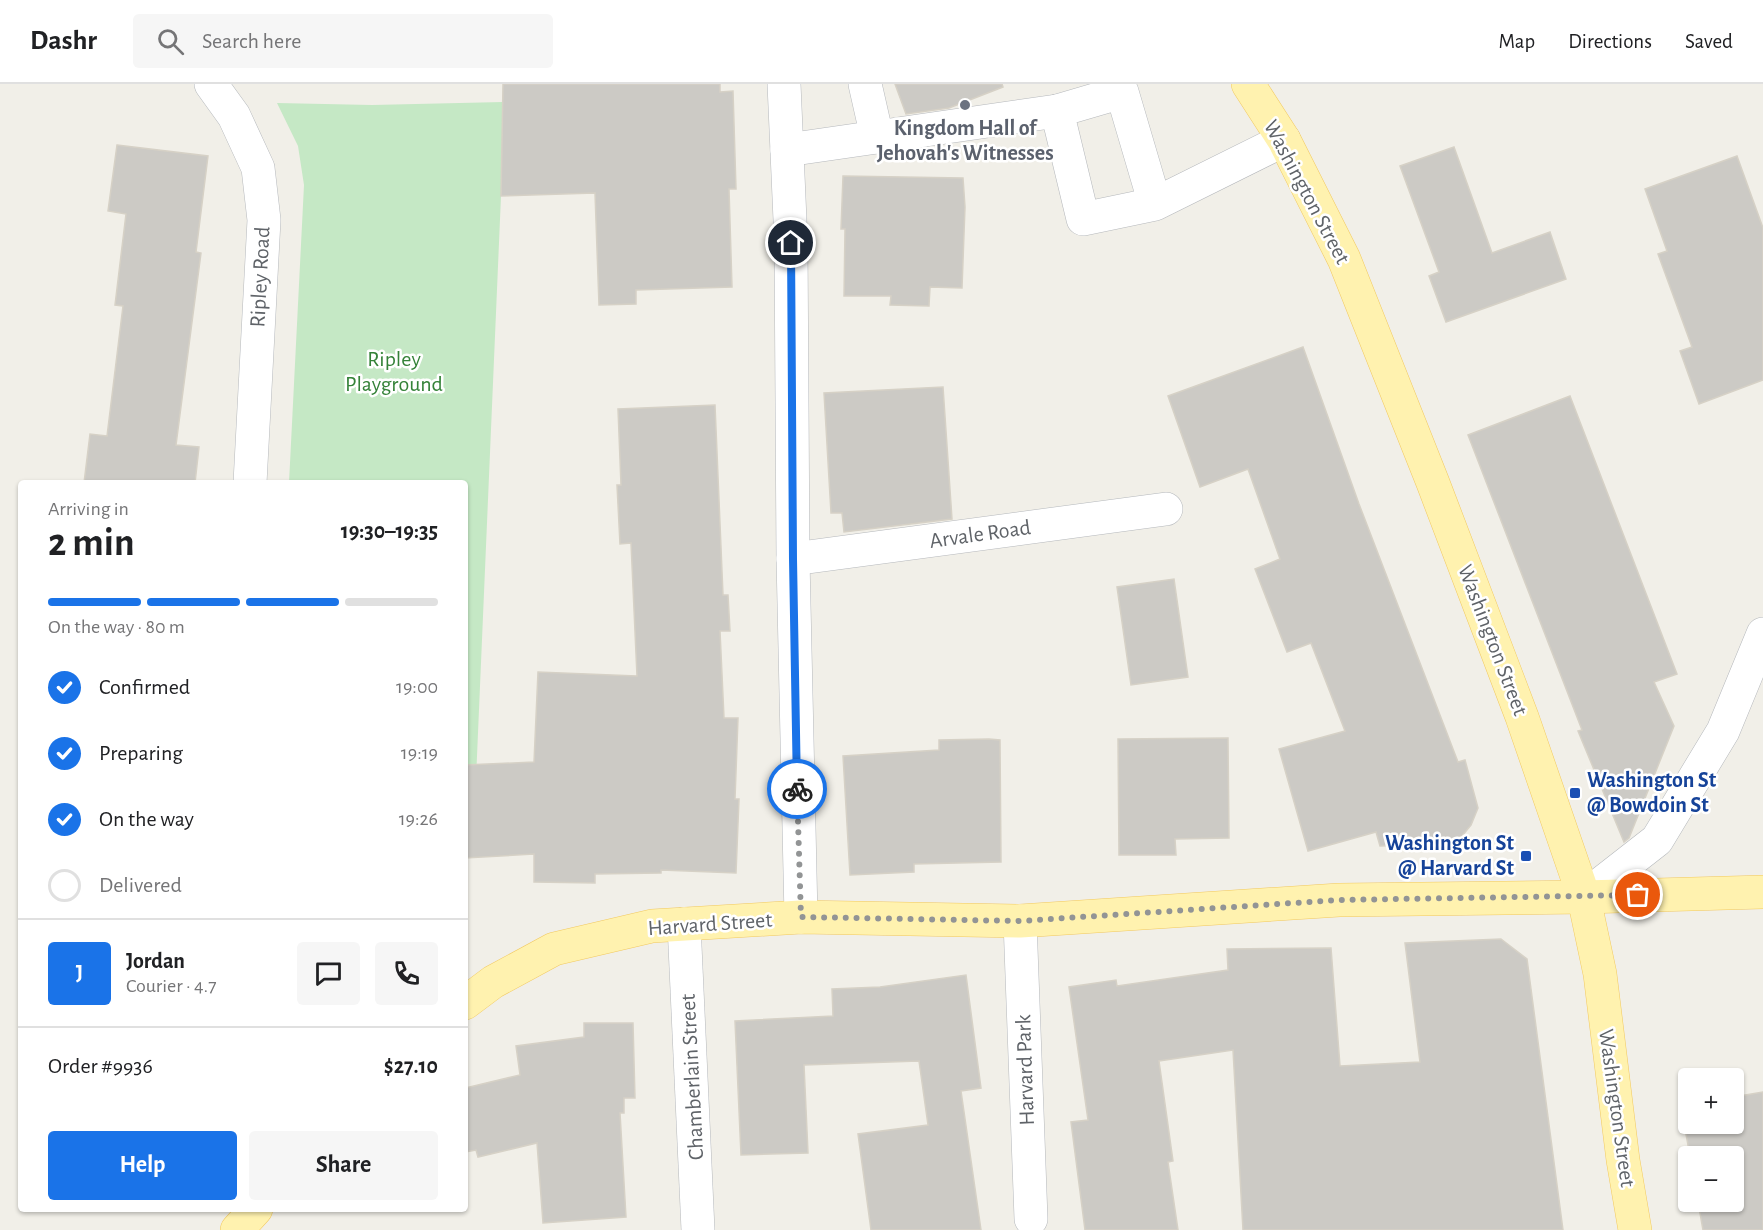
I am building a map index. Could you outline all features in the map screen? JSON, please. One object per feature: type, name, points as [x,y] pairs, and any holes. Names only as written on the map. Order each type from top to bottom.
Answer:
[{"type":"main road","name":"Washington Street","points":[[1248,84],[1284,140],[1344,259],[1433,483],[1522,717],[1584,897],[1600,974],[1623,1160],[1635,1230]]},
{"type":"main road","name":"Harvard Street","points":[[468,1001],[493,982],[554,949],[652,926],[801,917],[1020,921],[1339,900],[1763,892]]},
{"type":"main road","points":[[237,1230],[253,1212]]},
{"type":"street","name":"Ripley Road","points":[[211,84],[234,116],[258,168],[264,220],[250,480]]},
{"type":"street","points":[[784,84],[791,243],[793,559],[801,917]]},
{"type":"street","points":[[865,84],[877,137]]},
{"type":"street","points":[[787,150],[1057,111],[1122,92],[1155,204]]},
{"type":"street","points":[[1057,111],[1083,219],[1155,204],[1284,140]]},
{"type":"street","name":"Arvale Road","points":[[793,559],[1166,509]]},
{"type":"street","points":[[1584,897],[1657,840],[1724,731],[1763,634]]},
{"type":"street","name":"Harvard Park","points":[[1020,921],[1030,1219]]},
{"type":"street","name":"Chamberlain Street","points":[[684,924],[698,1230]]},
{"type":"green space","name":"Ripley Playground","points":[[503,102],[475,803],[468,802],[468,480],[289,480],[304,185],[298,146],[277,103],[372,105]]},
{"type":"building","points":[[503,84],[720,84],[720,92],[733,91],[736,189],[729,189],[732,287],[636,290],[636,304],[599,305],[595,193],[501,196]]},
{"type":"building","points":[[895,84],[1002,84],[1003,87],[949,108],[906,114]]},
{"type":"building","points":[[117,145],[208,156],[196,252],[201,253],[176,445],[199,447],[195,480],[84,480],[90,434],[107,436],[123,306],[115,305],[126,214],[108,211]]},
{"type":"building","points":[[1454,147],[1492,253],[1550,232],[1566,279],[1446,322],[1429,276],[1439,272],[1400,166]]},
{"type":"building","points":[[1737,156],[1763,228],[1763,380],[1699,404],[1680,351],[1692,347],[1658,254],[1667,251],[1645,189]]},
{"type":"building","points":[[843,176],[963,178],[965,207],[962,288],[930,287],[929,306],[890,305],[891,296],[844,296],[845,229],[841,229]]},
{"type":"building","points":[[1303,347],[1359,504],[1458,762],[1465,760],[1478,808],[1471,825],[1462,836],[1447,844],[1380,846],[1376,832],[1308,851],[1279,749],[1345,731],[1311,643],[1287,652],[1255,569],[1280,559],[1248,469],[1200,487],[1168,396]]},
{"type":"building","points":[[943,387],[952,519],[844,532],[842,513],[831,513],[824,393]]},
{"type":"building","points":[[1570,396],[1677,674],[1654,682],[1674,726],[1629,838],[1624,842],[1578,731],[1582,730],[1468,435]]},
{"type":"building","points":[[715,405],[723,595],[728,595],[730,631],[720,631],[724,718],[738,718],[735,799],[739,799],[736,873],[661,870],[661,873],[595,874],[595,883],[534,882],[534,854],[468,858],[468,765],[534,762],[538,672],[637,676],[631,543],[620,544],[617,485],[621,485],[618,409]]},
{"type":"building","points":[[1174,579],[1188,677],[1131,685],[1117,587]]},
{"type":"building","points":[[1228,738],[1229,838],[1175,839],[1176,855],[1119,855],[1118,739]]},
{"type":"building","points":[[939,740],[1000,740],[1001,862],[914,864],[914,872],[850,875],[843,756],[939,750]]},
{"type":"building","points":[[1501,939],[1527,959],[1563,1230],[1243,1230],[1233,1050],[1159,1061],[1173,1161],[1168,1162],[1178,1230],[1085,1230],[1071,1122],[1088,1120],[1069,987],[1116,980],[1117,986],[1228,970],[1227,949],[1331,948],[1340,1066],[1420,1062],[1405,943]]},
{"type":"building","points":[[966,975],[981,1088],[961,1091],[981,1230],[871,1230],[858,1134],[928,1125],[919,1061],[804,1065],[808,1153],[741,1155],[735,1021],[833,1016],[832,989],[880,987]]},
{"type":"building","points":[[584,1023],[633,1023],[635,1098],[624,1098],[624,1113],[620,1113],[626,1217],[543,1223],[537,1143],[478,1157],[476,1150],[468,1151],[468,1087],[520,1075],[516,1046],[584,1037]]},
{"type":"building","points":[[1763,1092],[1763,1230],[1703,1230],[1700,1212],[1744,1212],[1744,1146],[1688,1146],[1686,1134],[1744,1134],[1744,1095]]},
{"type":"way so far","points":[[797,789],[801,917],[1020,921],[1339,900],[1638,895]]},
{"type":"place","name":"Kingdom Hall of Jehovah's Witnesses","points":[[965,105]]},
{"type":"place","name":"Washington St @ Bowdoin St","points":[[1575,793]]},
{"type":"place","name":"Washington St @ Harvard St","points":[[1526,856]]},
{"type":"route","points":[[791,243],[797,789]]}]
